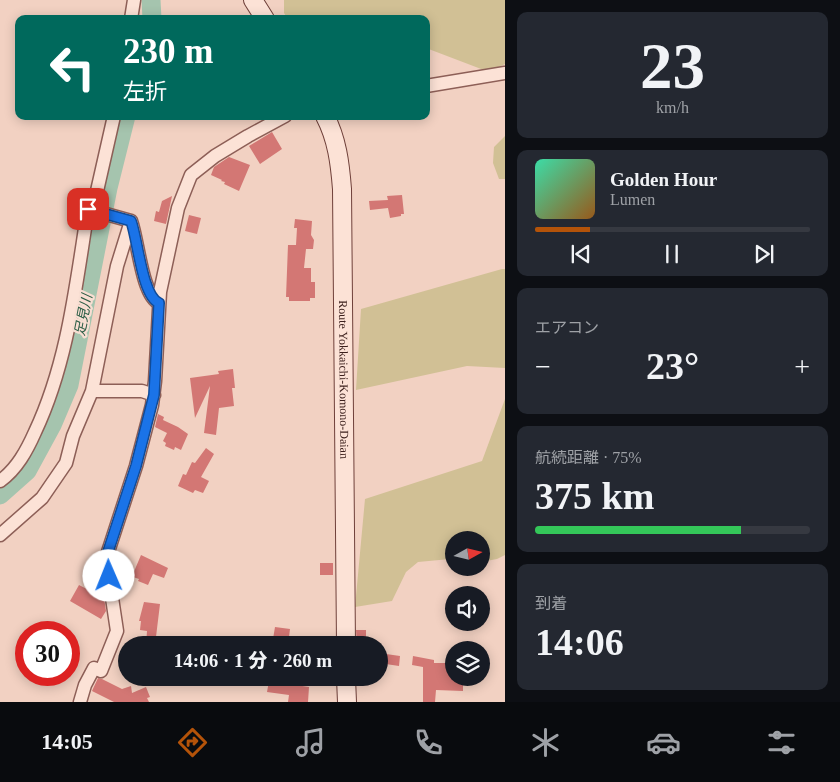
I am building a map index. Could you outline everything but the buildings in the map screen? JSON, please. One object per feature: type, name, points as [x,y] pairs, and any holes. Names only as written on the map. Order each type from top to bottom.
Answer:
[{"type":"main road","points":[[253,0],[262,15]]},
{"type":"main road","name":"Route Yokkaichi-Komono-Daian","points":[[328,120],[332,128],[339,158],[342,189],[346,636]]},
{"type":"main road","points":[[346,686],[346,702]]},
{"type":"street","points":[[132,15],[134,0]]},
{"type":"street","points":[[430,85],[505,74]]},
{"type":"street","points":[[0,481],[10,474],[28,448],[58,375],[65,348],[88,209],[97,191],[113,120]]},
{"type":"street","points":[[80,702],[94,668],[101,671],[117,631],[106,558],[136,466],[154,395],[159,303],[175,220],[191,175],[215,156],[278,120]]},
{"type":"street","points":[[88,209],[131,221]]},
{"type":"street","points":[[131,221],[136,233],[143,273],[150,294],[154,301],[159,303]]},
{"type":"street","points":[[0,535],[42,498],[66,463],[73,436],[92,390],[117,266],[131,221]]},
{"type":"street","points":[[92,390],[142,391],[154,395]]},
{"type":"shaded area","points":[[284,0],[505,0],[505,64],[489,72],[430,50],[430,15],[285,15]]},
{"type":"shaded area","points":[[505,136],[505,179],[499,179],[493,163],[494,147]]},
{"type":"shaded area","points":[[505,269],[505,368],[467,366],[356,390],[361,309]]},
{"type":"shaded area","points":[[505,399],[505,555],[490,560],[490,531],[445,531],[445,559],[418,562],[406,572],[392,601],[355,607],[365,499],[482,461]]},
{"type":"waterway","name":"足見川","points":[[151,0],[152,15]]},
{"type":"waterway","name":"足見川","points":[[0,495],[27,471],[52,425],[69,385],[108,188],[125,120]]},
{"type":"route","points":[[88,209],[131,221],[136,233],[143,273],[150,294],[154,301],[159,303],[154,395],[136,466],[106,558],[109,576]]}]
